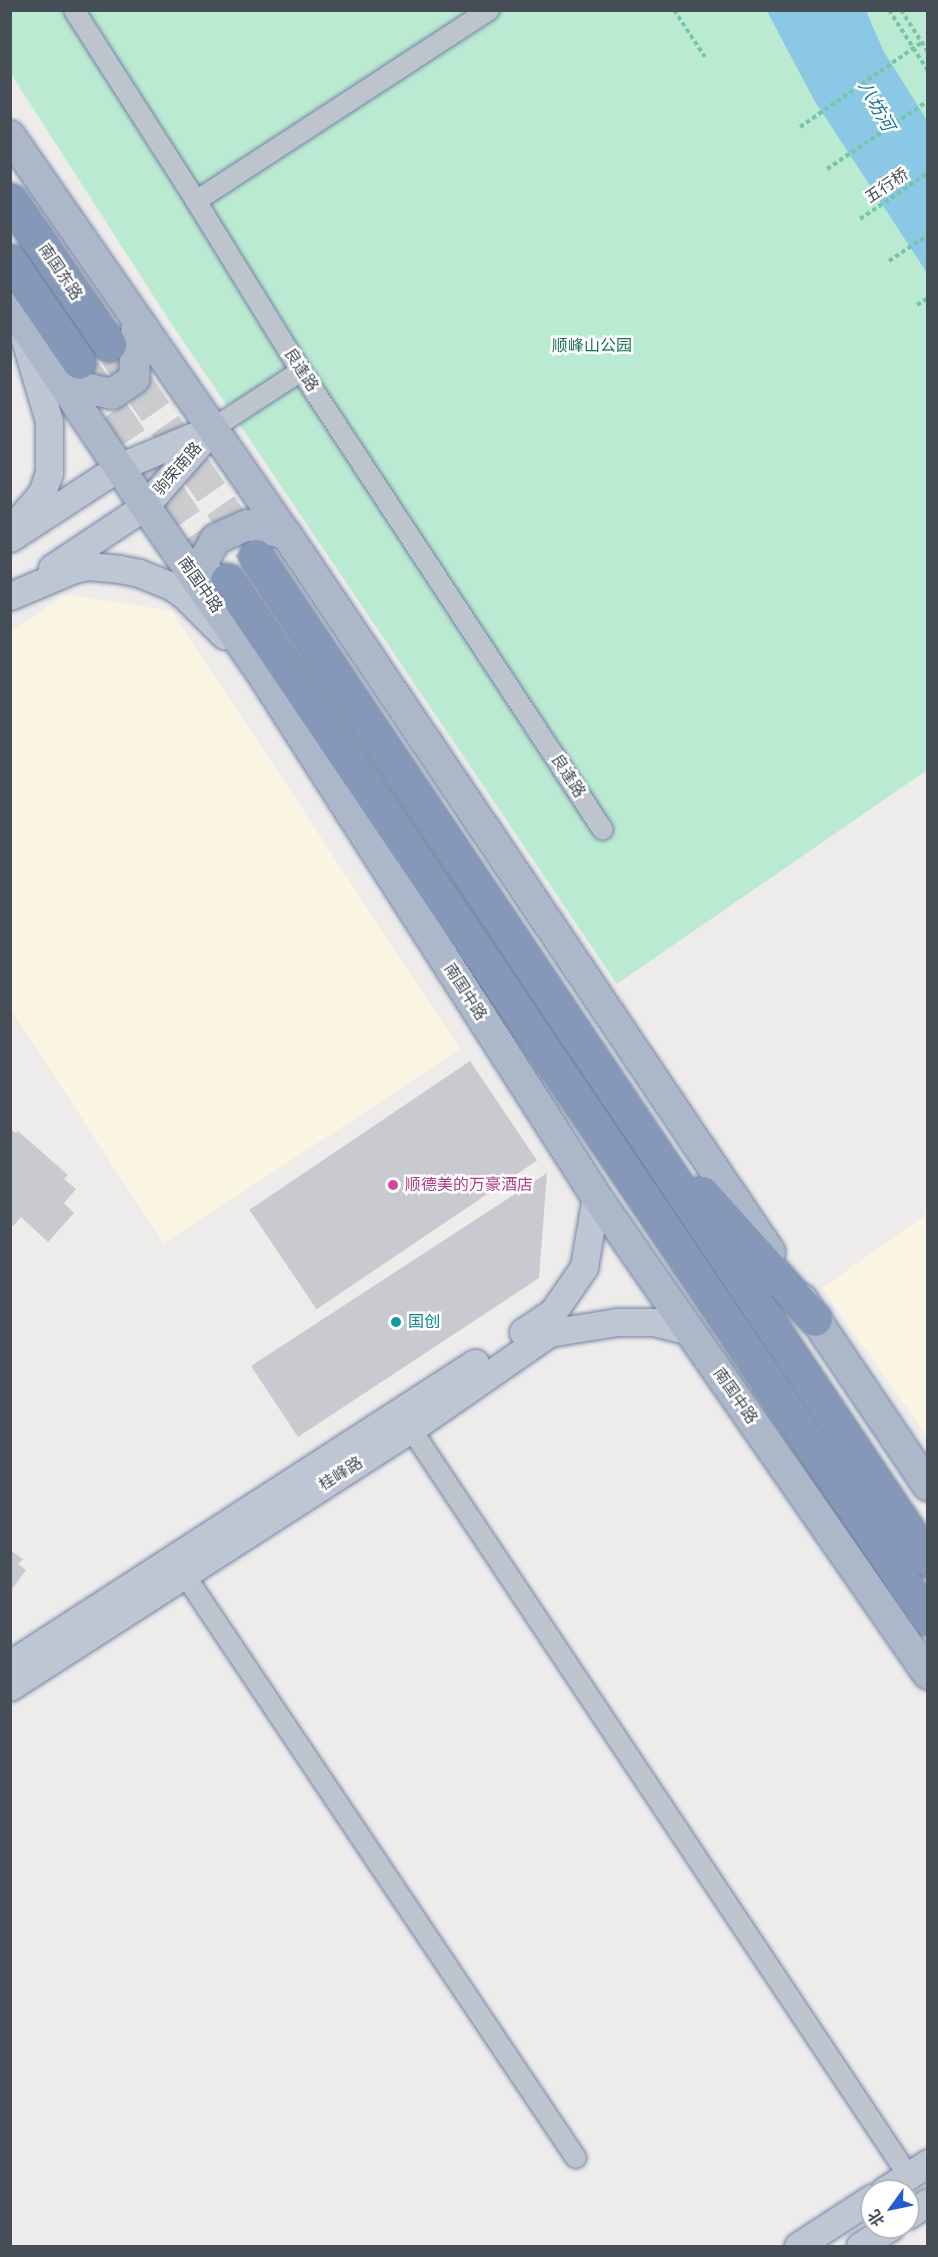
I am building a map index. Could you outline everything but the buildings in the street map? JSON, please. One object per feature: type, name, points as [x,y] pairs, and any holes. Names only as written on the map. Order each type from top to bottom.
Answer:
[{"type":"highway","name":"南国东路","points":[[10,200],[109,344]]},
{"type":"highway","points":[[10,261],[79,362]]},
{"type":"highway","points":[[256,556],[927,1560]]},
{"type":"highway","name":"南国中路","points":[[227,580],[927,1618]]},
{"type":"highway","points":[[623,1105],[815,1319]]},
{"type":"main road","points":[[10,136],[286,534],[927,1486]]},
{"type":"main road","name":"南国中路","points":[[15,311],[119,467],[261,672],[596,1196],[927,1674]]},
{"type":"main road","points":[[46,358],[75,386],[112,394],[134,380],[137,320]]},
{"type":"main road","points":[[225,620],[203,562],[216,539],[248,525],[286,534]]},
{"type":"street","name":"良逢路","points":[[74,10],[302,371],[603,830]]},
{"type":"street","points":[[196,201],[489,10]]},
{"type":"street","points":[[10,529],[42,493],[49,473],[49,421],[15,311]]},
{"type":"street","points":[[212,429],[302,371]]},
{"type":"street","name":"驹荣南路","points":[[10,538],[119,467],[212,429]]},
{"type":"street","name":"驹荣南路","points":[[10,595],[146,506],[212,429]]},
{"type":"street","points":[[10,595],[52,577],[87,566],[139,573],[183,595],[261,672]]},
{"type":"street","points":[[10,1664],[553,1312],[584,1267],[596,1196]]},
{"type":"street","name":"桂峰路","points":[[10,1687],[411,1429],[549,1333],[617,1322],[653,1322],[690,1331]]},
{"type":"street","points":[[411,1429],[918,2169],[903,2179]]},
{"type":"street","points":[[184,1574],[576,2158]]},
{"type":"street","points":[[798,2247],[860,2206]]},
{"type":"path","points":[[674,10],[705,57]]},
{"type":"path","points":[[889,10],[927,70]]},
{"type":"path","points":[[901,10],[927,52]]},
{"type":"path","points":[[800,127],[921,43]]},
{"type":"path","points":[[827,169],[927,101]]},
{"type":"path","name":"五行桥","points":[[860,219],[927,173]]},
{"type":"path","points":[[889,261],[927,236]]},
{"type":"path","points":[[917,304],[927,298]]},
{"type":"shaded area","points":[[66,594],[172,611],[460,1049],[164,1244],[11,1010],[11,631]]},
{"type":"shaded area","points":[[927,1214],[927,1436],[822,1288]]},
{"type":"green space","name":"顺峰山公园","points":[[11,11],[927,11],[927,770],[617,984],[169,320],[11,74]]},
{"type":"water","name":"八坊河","points":[[767,11],[866,11],[884,52],[927,120],[927,273],[814,100]]},
{"type":"tunnel","points":[[109,344],[255,555]]},
{"type":"tunnel","points":[[85,371],[225,576]]},
{"type":"place","name":"顺德美的万豪酒店","points":[[393,1185]]},
{"type":"place","name":"国创","points":[[396,1322]]}]
